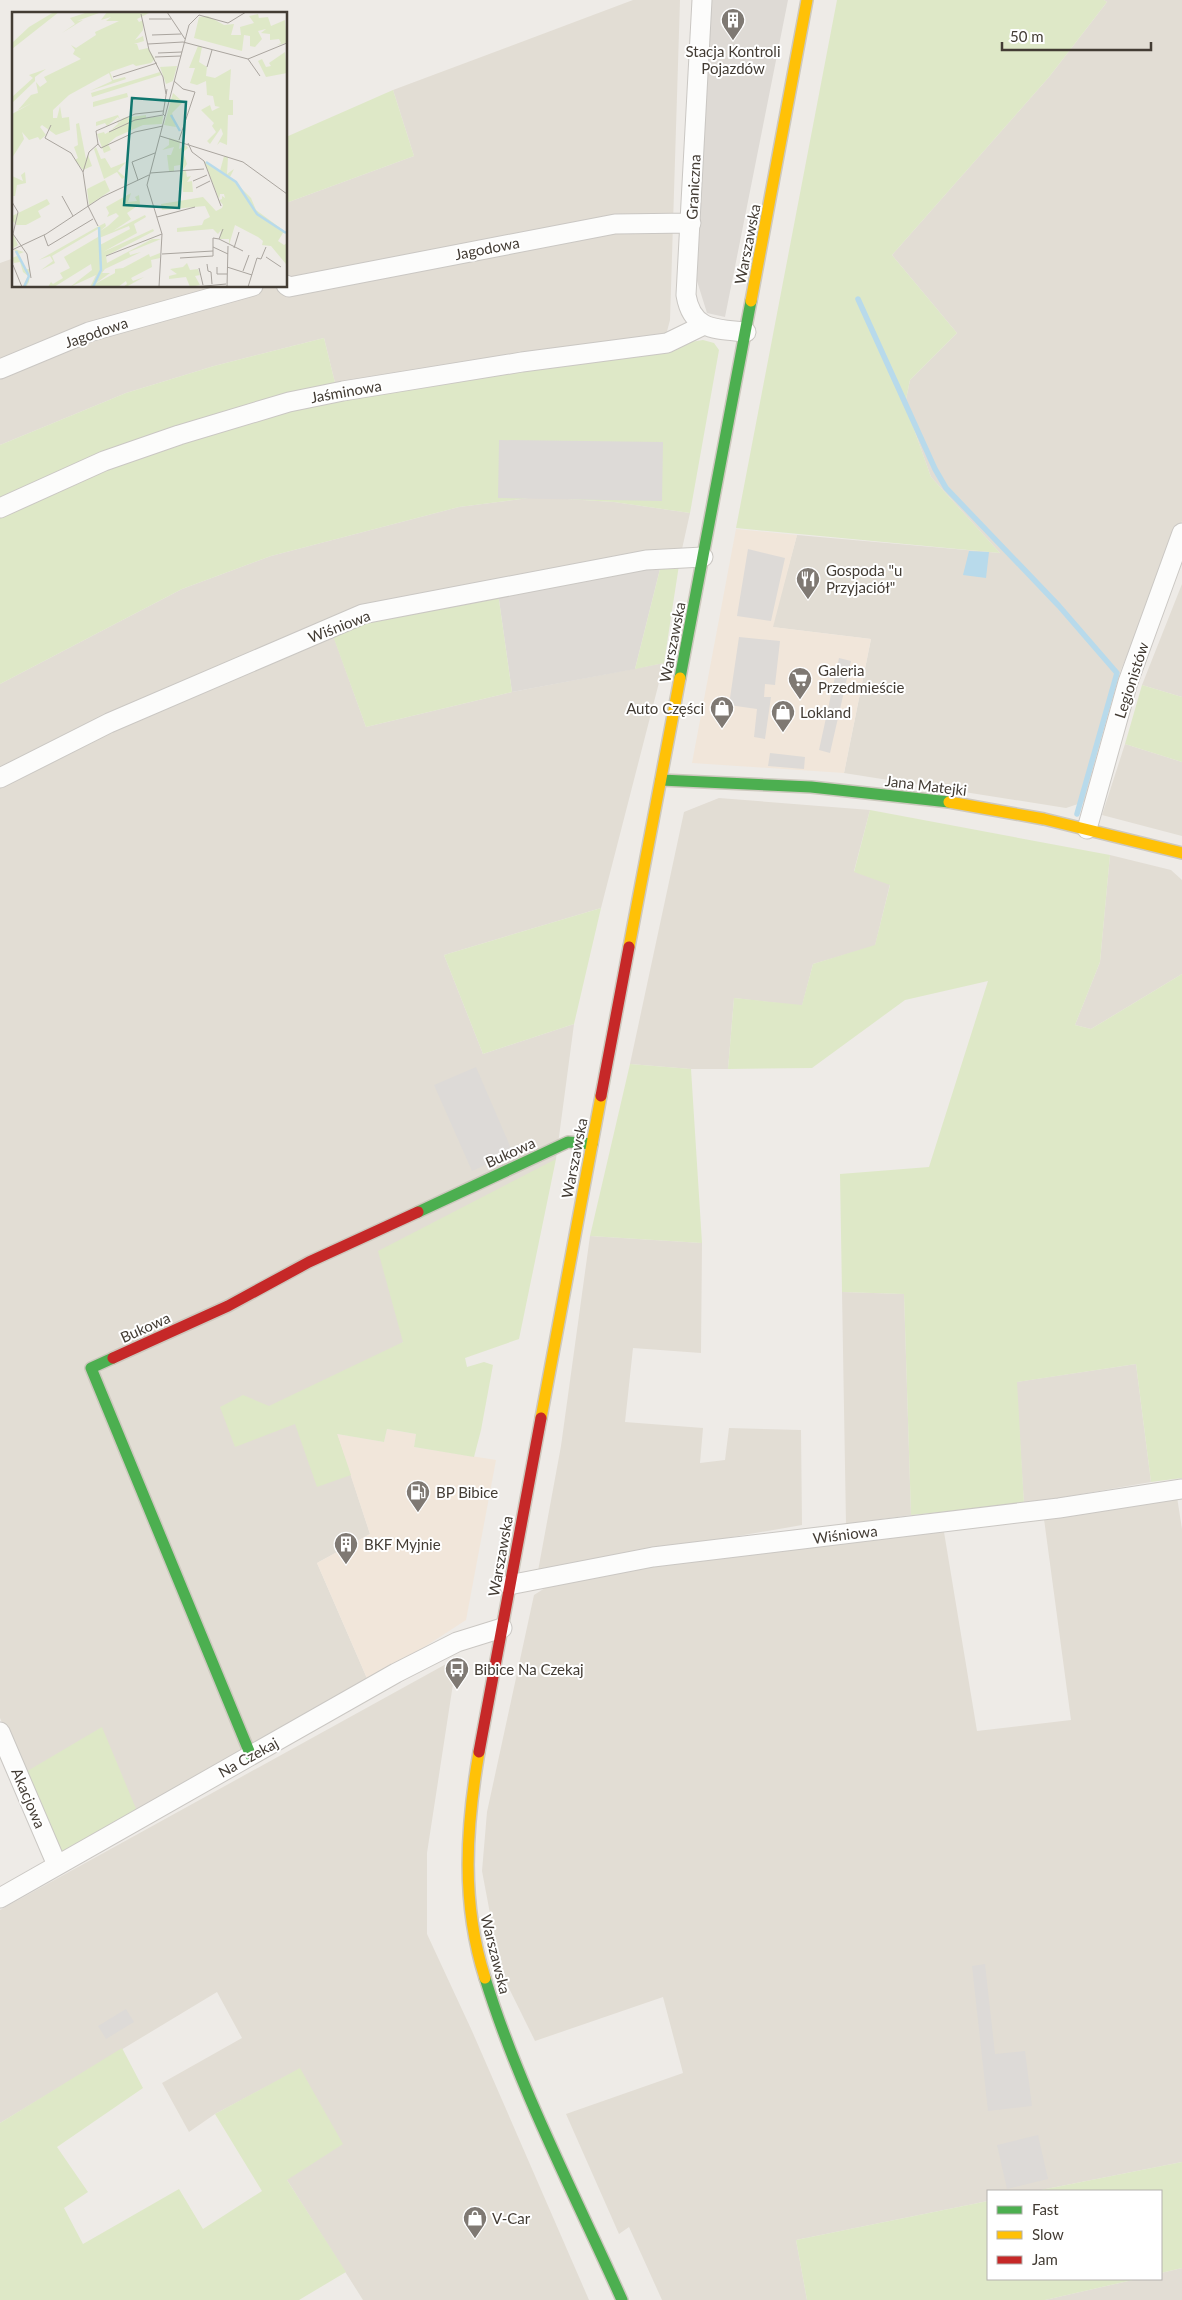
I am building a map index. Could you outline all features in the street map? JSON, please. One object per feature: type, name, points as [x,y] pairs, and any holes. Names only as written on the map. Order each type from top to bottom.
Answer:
[{"type":"main road","name":"Warszawska","points":[[622,2300],[501,2030],[482,1973],[472,1931],[467,1864],[471,1801],[509,1585],[807,0]]},
{"type":"main road","name":"Jana Matejki","points":[[661,780],[739,781],[830,788],[960,804],[1087,829],[1182,853]]},
{"type":"main road","name":"Bukowa","points":[[251,1756],[90,1368],[228,1306],[309,1262],[568,1142],[592,1144]]},
{"type":"street","name":"Graniczna","points":[[702,0],[686,295],[692,313],[704,325]]},
{"type":"street","name":"Jagodowa","points":[[288,286],[615,224],[691,222]]},
{"type":"street","name":"Jagodowa","points":[[0,369],[89,332],[246,288]]},
{"type":"street","points":[[704,325],[708,328],[746,332]]},
{"type":"street","name":"Jaśminowa","points":[[0,508],[104,461],[188,432],[289,402],[343,391],[522,362],[667,343],[704,325]]},
{"type":"street","name":"Legionistów","points":[[1087,829],[1128,682],[1182,533]]},
{"type":"street","name":"Wiśniowa","points":[[0,778],[109,723],[363,614],[646,560],[703,557]]},
{"type":"street","name":"Wiśniowa","points":[[509,1585],[654,1557],[1060,1508],[1182,1489]]},
{"type":"street","name":"Na Czekaj","points":[[0,1898],[396,1673],[457,1642],[502,1628]]},
{"type":"street","name":"Akacjowa","points":[[0,1732],[58,1865]]},
{"type":"shaded area","points":[[633,0],[680,0],[670,320],[665,339],[336,387],[324,338],[214,366],[126,393],[0,445],[0,263],[12,259],[12,288],[288,288],[288,202],[414,156],[393,90]]},
{"type":"shaded area","points":[[710,0],[788,0],[725,317],[707,313],[697,281]]},
{"type":"shaded area","points":[[1104,0],[1182,0],[1182,521],[1116,682],[1084,802],[1066,808],[844,773],[871,639],[772,627],[797,535],[1000,553],[931,477],[905,404],[910,380],[957,333],[892,255],[1049,77],[1107,2]]},
{"type":"shaded area","points":[[499,440],[663,442],[662,501],[498,498]]},
{"type":"shaded area","points":[[536,497],[614,502],[690,513],[682,549],[328,621],[366,727],[512,692],[664,663],[601,908],[444,955],[483,1054],[574,1024],[556,1159],[403,1342],[328,1405],[370,1534],[317,1563],[369,1683],[137,1811],[24,1773],[0,1718],[0,684],[182,589],[271,556],[459,507]]},
{"type":"shaded area","points":[[736,529],[797,535],[773,627],[871,639],[844,773],[692,763]]},
{"type":"shaded area","points":[[748,549],[785,558],[771,621],[737,616]]},
{"type":"shaded area","points":[[661,565],[635,669],[512,692],[498,593]]},
{"type":"shaded area","points":[[1182,584],[1182,697],[1142,685]]},
{"type":"shaded area","points":[[739,637],[780,641],[775,685],[765,684],[764,697],[771,697],[765,739],[754,737],[757,709],[729,705]]},
{"type":"shaded area","points":[[839,658],[851,661],[830,753],[819,750]]},
{"type":"shaded area","points":[[1125,744],[1182,762],[1182,836],[1102,815]]},
{"type":"shaded area","points":[[770,753],[805,757],[804,769],[768,766]]},
{"type":"shaded area","points":[[719,798],[870,810],[854,871],[890,884],[875,946],[813,964],[802,1006],[734,998],[728,1069],[691,1069],[630,1064],[684,812]]},
{"type":"shaded area","points":[[1110,855],[1171,870],[1182,880],[1182,974],[1091,1029],[1075,1025],[1100,962]]},
{"type":"shaded area","points":[[476,1067],[513,1153],[472,1171],[434,1085]]},
{"type":"shaded area","points":[[590,1236],[702,1243],[701,1353],[633,1348],[625,1422],[703,1428],[700,1463],[725,1460],[729,1428],[801,1430],[802,1525],[538,1571],[561,1446]]},
{"type":"shaded area","points":[[842,1292],[904,1294],[911,1515],[846,1524]]},
{"type":"shaded area","points":[[1136,1364],[1151,1482],[1024,1504],[1016,1382]]},
{"type":"shaded area","points":[[387,1429],[416,1434],[414,1447],[496,1460],[466,1620],[369,1683],[317,1563],[370,1534],[337,1434],[384,1442]]},
{"type":"shaded area","points":[[1177,1497],[1182,1529],[1182,2162],[1041,2190],[987,2190],[987,2201],[796,2240],[807,2300],[662,2300],[629,2227],[619,2234],[566,2114],[683,2073],[663,1997],[535,2041],[501,1972],[482,1871],[487,1812],[534,1595],[556,1581],[685,1558],[944,1532],[977,1731],[1071,1720],[1044,1519]]},
{"type":"shaded area","points":[[457,1658],[427,1853],[427,1934],[472,2031],[589,2300],[363,2300],[287,2180],[300,2069],[215,2114],[189,2132],[162,2083],[242,2038],[217,1992],[0,2123],[0,1910]]},
{"type":"shaded area","points":[[985,1964],[995,2054],[1025,2051],[1032,2106],[988,2111],[972,1966]]},
{"type":"shaded area","points":[[126,2009],[134,2022],[106,2039],[98,2026]]},
{"type":"shaded area","points":[[1038,2135],[1048,2179],[1007,2189],[997,2145]]},
{"type":"shaded area","points":[[1182,2268],[1182,2300],[1045,2300],[1133,2280],[1162,2280],[1162,2273]]},
{"type":"green space","points":[[837,0],[1104,0],[1107,2],[1049,77],[892,255],[957,333],[910,380],[905,404],[931,477],[1000,553],[736,528]]},
{"type":"green space","points":[[393,90],[414,156],[288,202],[288,136]]},
{"type":"green space","points":[[324,338],[336,387],[0,500],[0,445],[126,393],[214,366]]},
{"type":"green space","points":[[703,340],[714,343],[719,350],[690,513],[614,502],[536,497],[459,507],[271,556],[182,589],[0,684],[0,512],[179,439],[341,397]]},
{"type":"green space","points":[[661,565],[679,565],[664,663],[635,669]]},
{"type":"green space","points":[[498,593],[512,692],[366,727],[333,636],[386,617]]},
{"type":"green space","points":[[1142,685],[1182,697],[1182,762],[1125,744]]},
{"type":"green space","points":[[870,810],[1110,855],[1100,962],[1075,1025],[1091,1029],[1182,974],[1182,1478],[1151,1482],[1136,1364],[1017,1382],[1024,1504],[911,1515],[904,1294],[842,1292],[840,1174],[929,1167],[988,981],[905,1000],[812,1068],[728,1069],[734,998],[802,1005],[813,964],[875,945],[890,885],[854,872]]},
{"type":"green space","points":[[601,908],[574,1024],[483,1054],[444,955]]},
{"type":"green space","points":[[630,1064],[691,1069],[702,1243],[590,1236]]},
{"type":"green space","points":[[556,1159],[519,1339],[465,1358],[467,1367],[484,1362],[493,1365],[474,1457],[414,1447],[416,1434],[387,1429],[384,1442],[337,1434],[351,1475],[317,1487],[295,1424],[235,1447],[220,1407],[243,1395],[269,1406],[403,1342],[378,1251]]},
{"type":"green space","points":[[102,1727],[137,1811],[61,1853],[24,1773]]},
{"type":"green space","points":[[122,2048],[143,2088],[57,2147],[88,2192],[64,2208],[83,2244],[179,2189],[203,2229],[262,2191],[215,2114],[300,2068],[343,2144],[287,2180],[346,2272],[299,2300],[0,2300],[0,2123]]},
{"type":"green space","points":[[1182,2162],[1182,2268],[1162,2273],[1162,2190],[1041,2190]]},
{"type":"green space","points":[[987,2201],[987,2280],[1133,2280],[1045,2300],[807,2300],[796,2240]]},
{"type":"water","points":[[969,551],[989,552],[986,578],[963,575]]},
{"type":"waterway","points":[[858,299],[935,469],[946,488],[1059,606],[1117,673],[1077,814]]},
{"type":"traffic: fast","points":[[680,678],[751,301]]},
{"type":"traffic: fast","points":[[661,780],[811,787],[949,802]]},
{"type":"traffic: fast","points":[[418,1212],[568,1142],[592,1144]]},
{"type":"traffic: fast","points":[[113,1358],[91,1368],[251,1756]]},
{"type":"traffic: fast","points":[[485,1978],[514,2060],[531,2101],[622,2300]]},
{"type":"traffic: slow","points":[[751,301],[807,0]]},
{"type":"traffic: slow","points":[[629,947],[680,678]]},
{"type":"traffic: slow","points":[[949,802],[1044,819],[1182,853]]},
{"type":"traffic: slow","points":[[541,1418],[601,1096]]},
{"type":"traffic: slow","points":[[479,1752],[471,1809],[468,1865],[472,1922],[485,1978]]},
{"type":"traffic: jam","points":[[601,1096],[629,947]]},
{"type":"traffic: jam","points":[[113,1358],[228,1306],[309,1262],[418,1212]]},
{"type":"traffic: jam","points":[[479,1752],[541,1418]]},
{"type":"place","name":"Stacja Kontroli Pojazdów","points":[[733,41]]},
{"type":"place","name":"Gospoda \"u Przyjaciół\"","points":[[808,600]]},
{"type":"place","name":"Galeria Przedmieście","points":[[800,700]]},
{"type":"place","name":"Auto Części","points":[[722,729]]},
{"type":"place","name":"Lokland","points":[[783,733]]},
{"type":"place","name":"BP Bibice","points":[[418,1513]]},
{"type":"place","name":"BKF Myjnie","points":[[346,1565]]},
{"type":"place","name":"Bibice Na Czekaj","points":[[457,1690]]},
{"type":"place","name":"V-Car","points":[[475,2239]]}]
